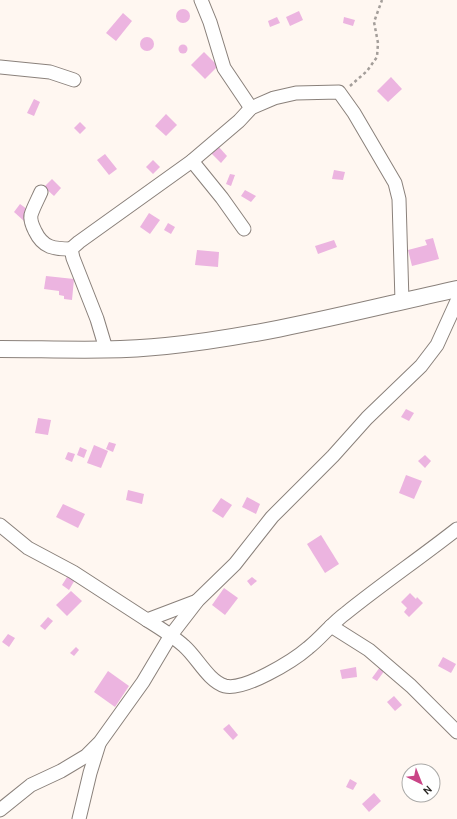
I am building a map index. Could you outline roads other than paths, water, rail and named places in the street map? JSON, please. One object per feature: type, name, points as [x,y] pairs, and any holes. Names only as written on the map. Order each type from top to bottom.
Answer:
[{"type":"street","points":[[201,0],[210,22],[224,68],[251,108]]},
{"type":"street","points":[[0,67],[50,72],[74,80]]},
{"type":"street","points":[[41,192],[31,216],[33,227],[38,238],[46,245],[58,249],[71,249],[192,161],[239,121],[251,108],[274,98],[296,93],[339,92],[354,113],[395,183],[399,199],[402,301]]},
{"type":"street","points":[[192,161],[222,198],[244,229]]},
{"type":"street","points":[[71,249],[73,258],[97,319],[106,349]]},
{"type":"street","points":[[0,349],[106,349],[164,346],[252,334],[457,289]]},
{"type":"street","points":[[0,810],[31,785],[62,771],[86,756],[100,742],[143,682],[171,635],[198,600],[236,564],[272,517],[333,456],[367,418],[421,366],[437,345],[457,301]]},
{"type":"street","points":[[0,525],[28,548],[73,572],[171,635],[185,646],[212,678],[221,685],[232,687],[251,682],[262,677],[293,659],[308,648],[344,614],[457,529]]},
{"type":"street","points":[[147,620],[198,600]]},
{"type":"street","points":[[331,626],[369,650],[411,686],[457,732]]},
{"type":"street","points":[[79,819],[90,773],[100,742]]}]
